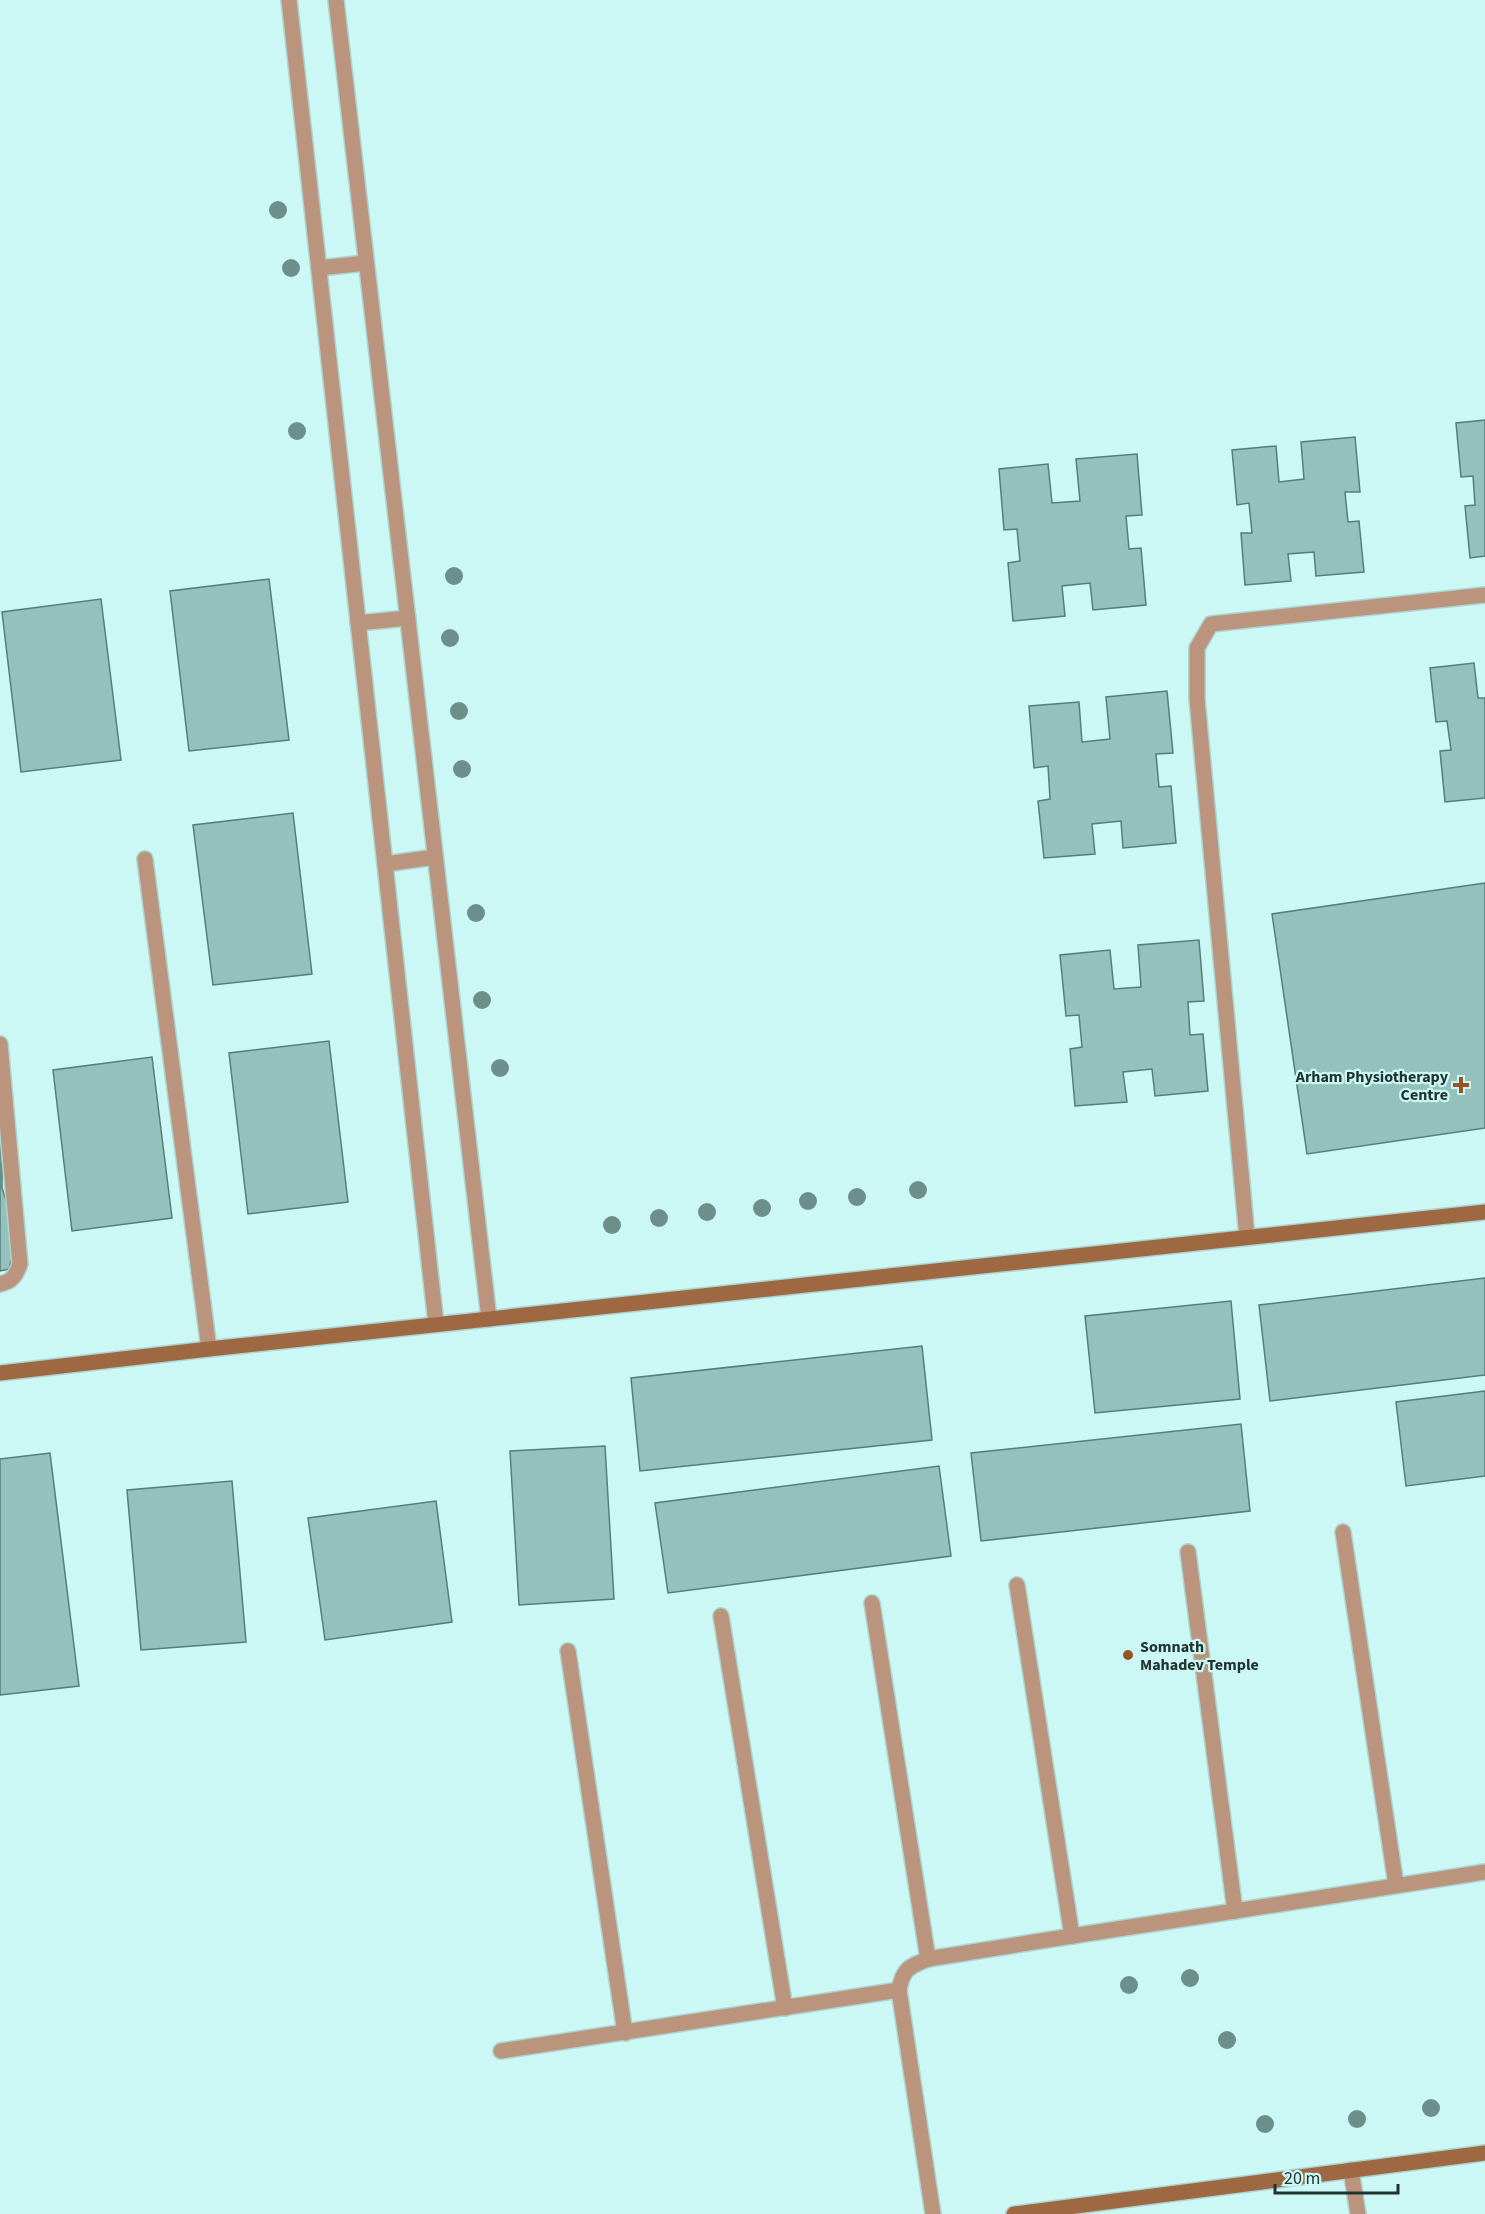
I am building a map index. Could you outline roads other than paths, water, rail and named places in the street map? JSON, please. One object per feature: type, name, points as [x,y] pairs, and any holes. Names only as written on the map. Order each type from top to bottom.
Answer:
[{"type":"street","points":[[289,0],[436,1324]]},
{"type":"street","points":[[336,0],[489,1318]]},
{"type":"street","points":[[319,268],[366,263]]},
{"type":"street","points":[[1247,1237],[1197,699],[1197,648],[1211,624],[1485,596]]},
{"type":"street","points":[[358,623],[408,618]]},
{"type":"street","points":[[385,864],[435,857]]},
{"type":"street","points":[[145,859],[209,1348]]},
{"type":"street","points":[[0,1044],[3,1102],[20,1264],[16,1276],[0,1284]]},
{"type":"street","points":[[0,1373],[209,1348],[1485,1212]]},
{"type":"street","points":[[1342,1532],[1396,1885]]},
{"type":"street","points":[[1188,1552],[1235,1911]]},
{"type":"street","points":[[1017,1585],[1072,1936]]},
{"type":"street","points":[[872,1603],[928,1959]]},
{"type":"street","points":[[721,1616],[785,2008]]},
{"type":"street","points":[[568,1651],[625,2033]]},
{"type":"street","points":[[933,2214],[899,1990],[902,1975],[910,1966],[928,1959],[1485,1872]]},
{"type":"street","points":[[501,2050],[899,1990]]},
{"type":"street","points":[[1014,2214],[1485,2153]]},
{"type":"street","points":[[1352,2170],[1358,2214]]},
{"type":"place","name":"Arham Physiotherapy Centre","points":[[1461,1085]]},
{"type":"place","name":"Somnath Mahadev Temple","points":[[1128,1655]]}]
